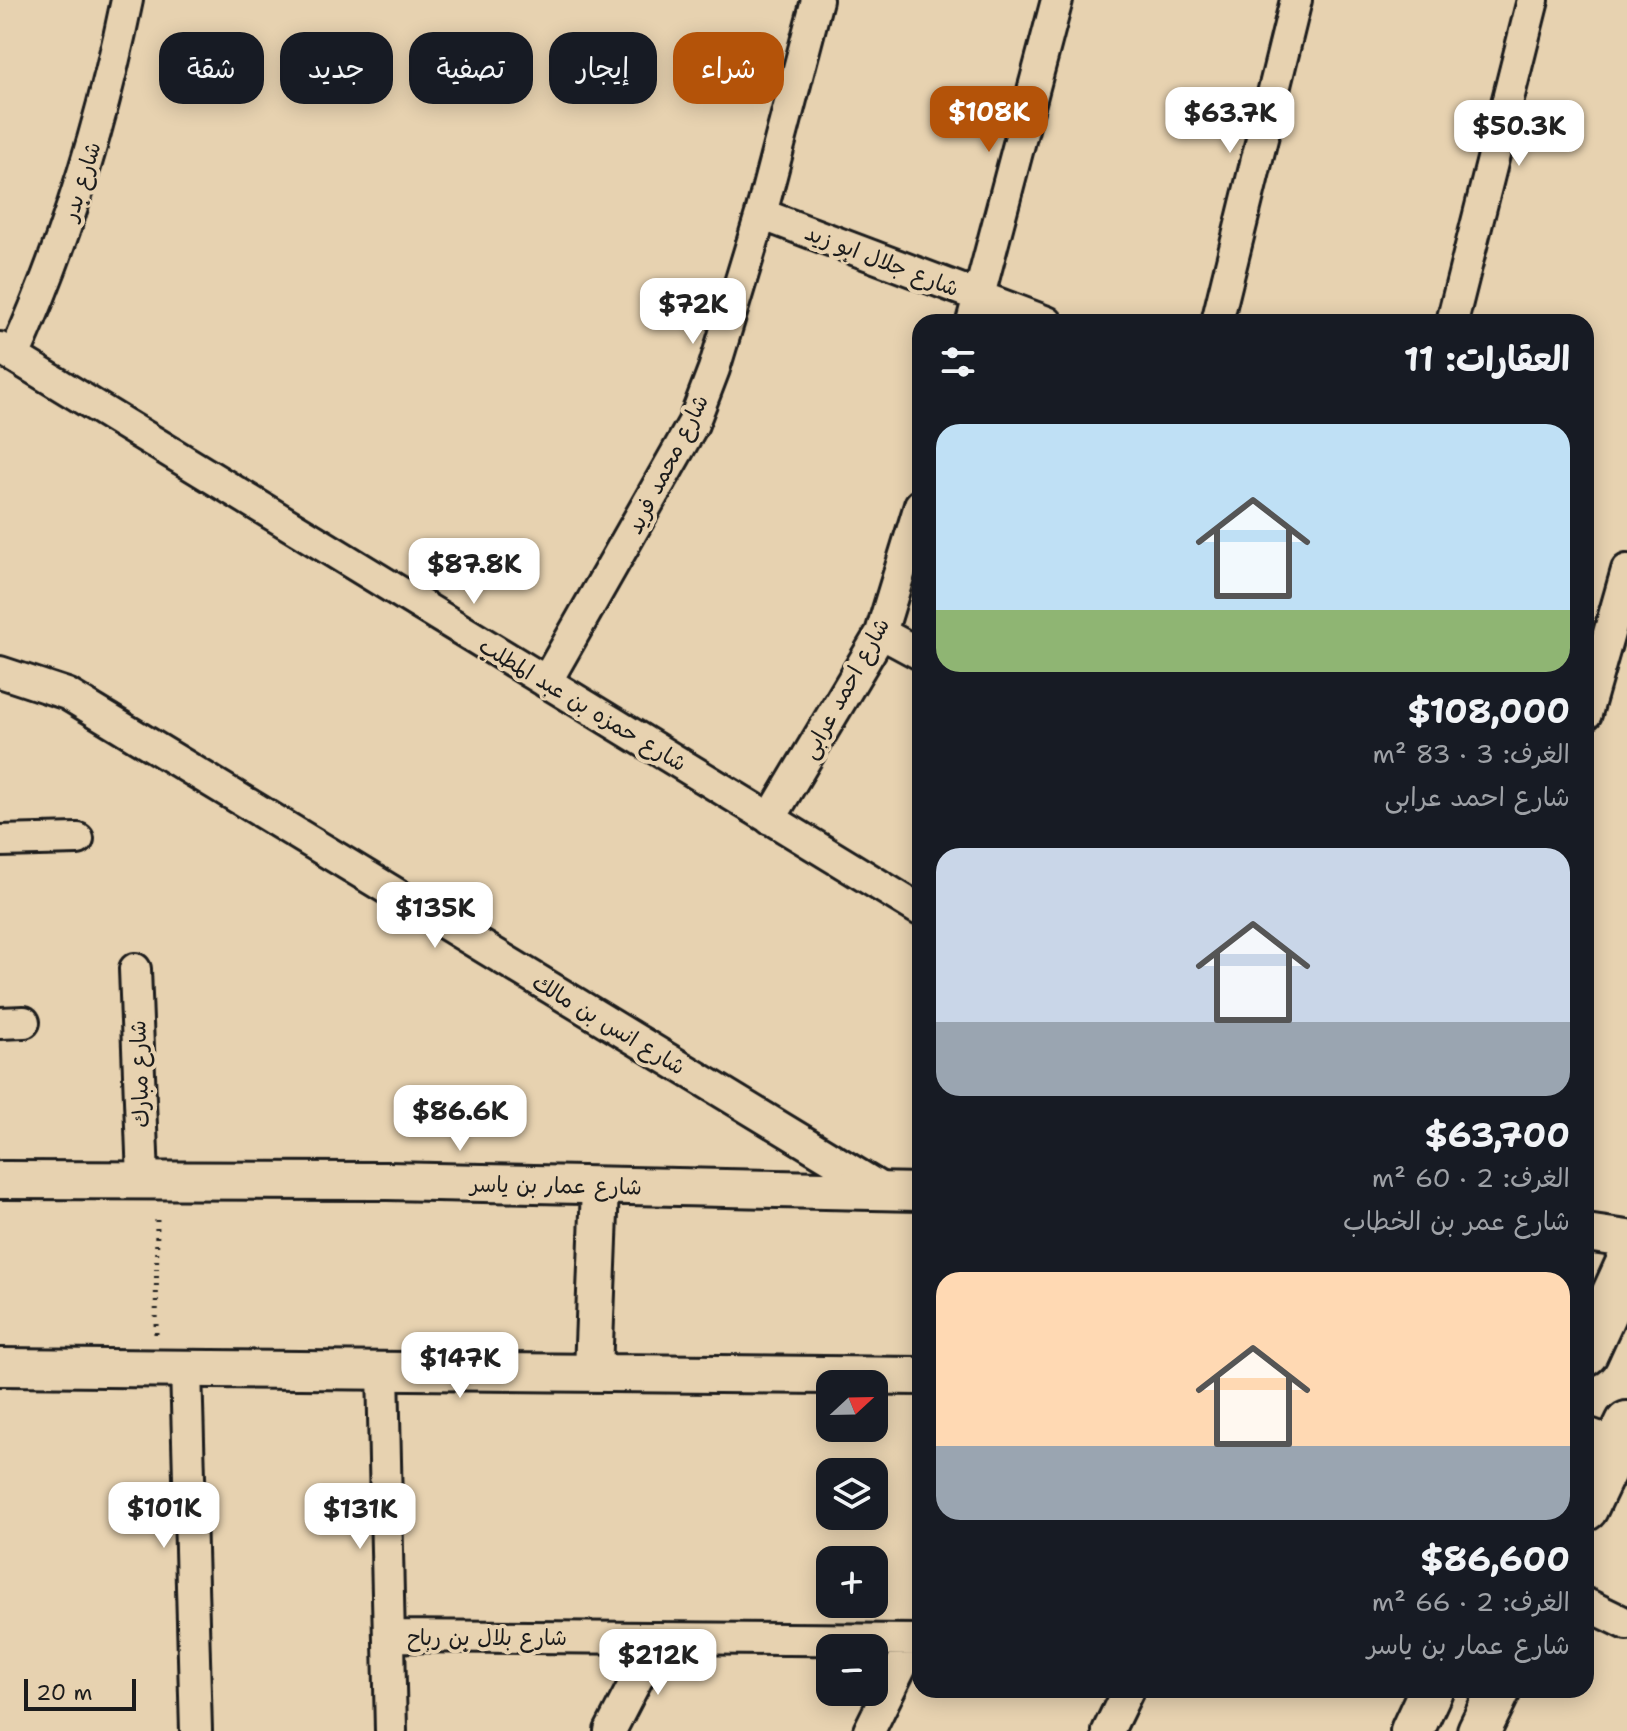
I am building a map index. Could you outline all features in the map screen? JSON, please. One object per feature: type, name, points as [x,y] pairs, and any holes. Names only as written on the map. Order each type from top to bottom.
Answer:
[{"type":"main road","points":[[1594,1336],[1627,1264]]},
{"type":"main road","points":[[1594,1483],[1609,1435]]},
{"type":"main road","points":[[1412,1731],[1427,1698]]},
{"type":"main road","points":[[1479,1731],[1495,1698]]},
{"type":"street","name":"شارع بدر","points":[[7,352],[36,307],[89,161],[127,0]]},
{"type":"street","name":"شارع محمد فريد","points":[[546,682],[693,424],[714,369],[761,214],[817,0]]},
{"type":"street","points":[[976,310],[1057,0]]},
{"type":"street","points":[[1219,314],[1296,0]]},
{"type":"street","points":[[1454,314],[1533,0]]},
{"type":"street","name":"شارع جلال ابو زيد","points":[[761,214],[976,310],[1000,314]]},
{"type":"street","name":"شارع حمزه بن عبد المطلب","points":[[7,352],[912,905]]},
{"type":"street","name":"شارع احمد عرابى","points":[[770,819],[881,633],[912,531]]},
{"type":"street","points":[[1594,686],[1627,570]]},
{"type":"street","points":[[881,633],[912,650]]},
{"type":"street","name":"شارع انس بن مالك","points":[[0,672],[67,694],[885,1191]]},
{"type":"street","points":[[0,841],[78,839]]},
{"type":"street","name":"شارع مبارك","points":[[135,969],[150,1179]]},
{"type":"street","name":"شارع عمار بن ياسر","points":[[0,1180],[150,1179],[912,1192]]},
{"type":"street","points":[[593,1371],[600,1187]]},
{"type":"street","points":[[1594,1234],[1627,1239]]},
{"type":"street","points":[[0,1367],[912,1376]]},
{"type":"street","points":[[171,1368],[196,1731]]},
{"type":"street","points":[[383,1370],[391,1731]]},
{"type":"street","points":[[1594,1608],[1627,1624]]},
{"type":"street","name":"شارع بلال بن رباح","points":[[389,1636],[912,1640]]},
{"type":"street","points":[[610,1731],[658,1638]]},
{"type":"street","points":[[869,1731],[912,1649]]},
{"type":"street","points":[[1108,1731],[1124,1698]]},
{"type":"path","points":[[150,1179],[171,1368]]}]
